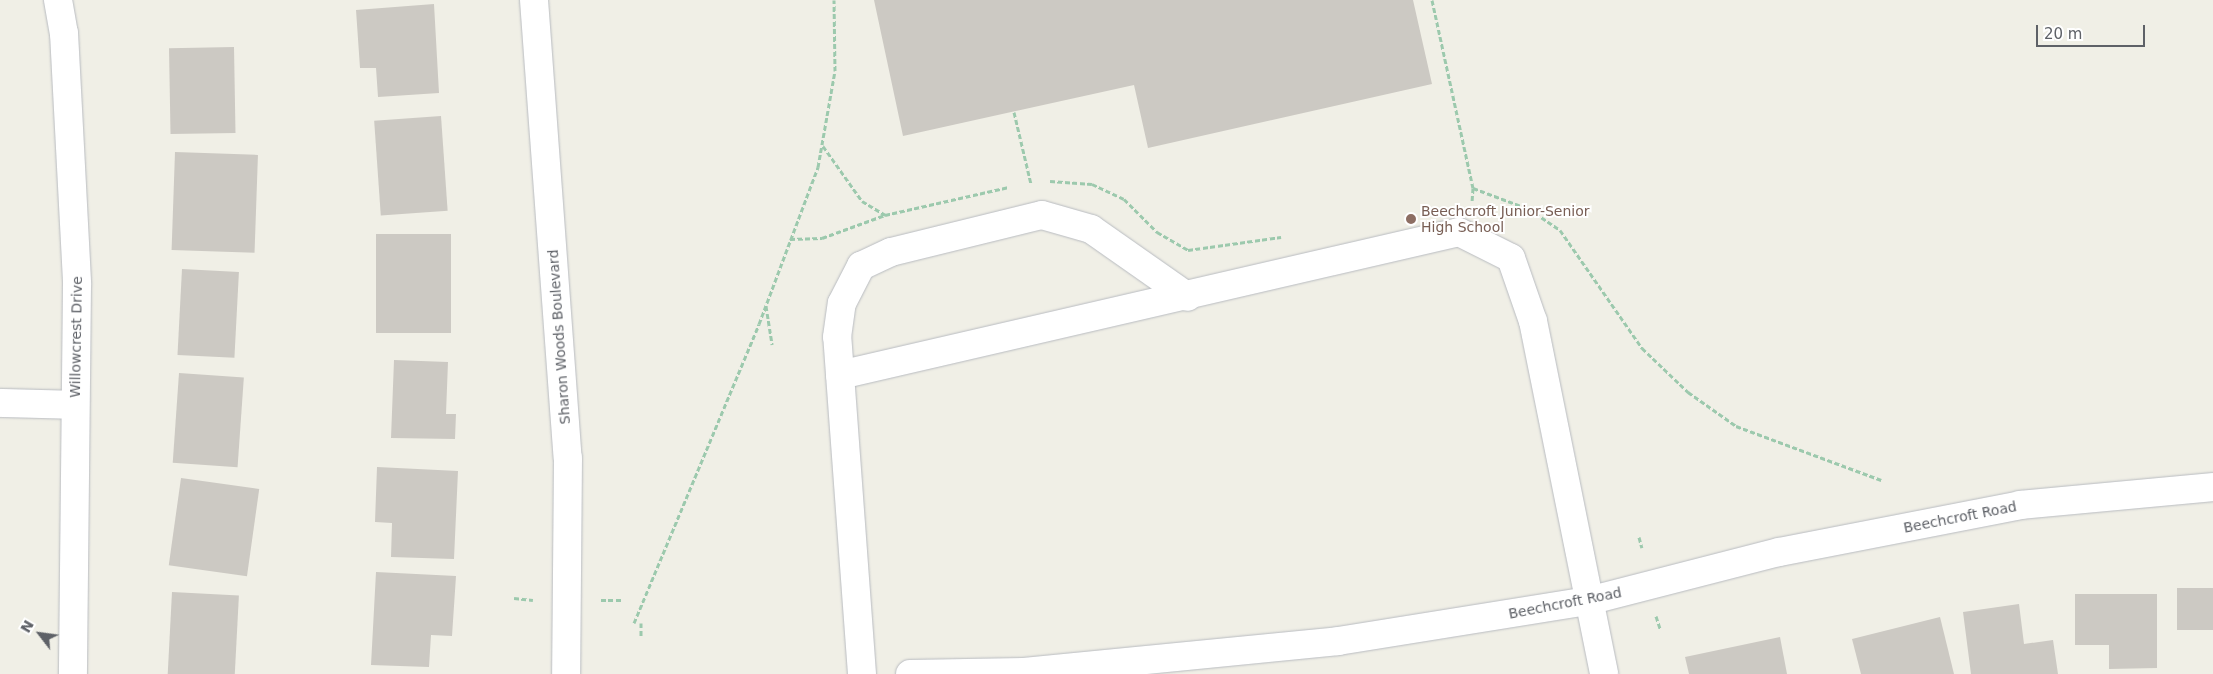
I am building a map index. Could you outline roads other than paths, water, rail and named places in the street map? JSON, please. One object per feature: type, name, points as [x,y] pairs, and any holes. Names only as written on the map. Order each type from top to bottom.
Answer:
[{"type":"street","name":"Willowcrest Drive","points":[[58,0],[64,33],[77,285],[73,674]]},
{"type":"street","name":"Sharon Woods Boulevard","points":[[534,0],[568,458],[566,674]]},
{"type":"street","points":[[862,674],[837,337],[842,303],[861,266],[891,252],[1042,215],[1091,229],[1188,297]]},
{"type":"street","points":[[840,375],[1188,297],[1459,232],[1511,258],[1533,321],[1604,674]]},
{"type":"street","points":[[0,404],[75,405]]},
{"type":"street","name":"Beechcroft Road","points":[[910,674],[1014,673],[1199,666],[1338,641],[1588,601],[1778,552],[2020,505],[2213,486]]},
{"type":"place","name":"Beechcroft Junior-Senior High School","points":[[1411,219]]}]
